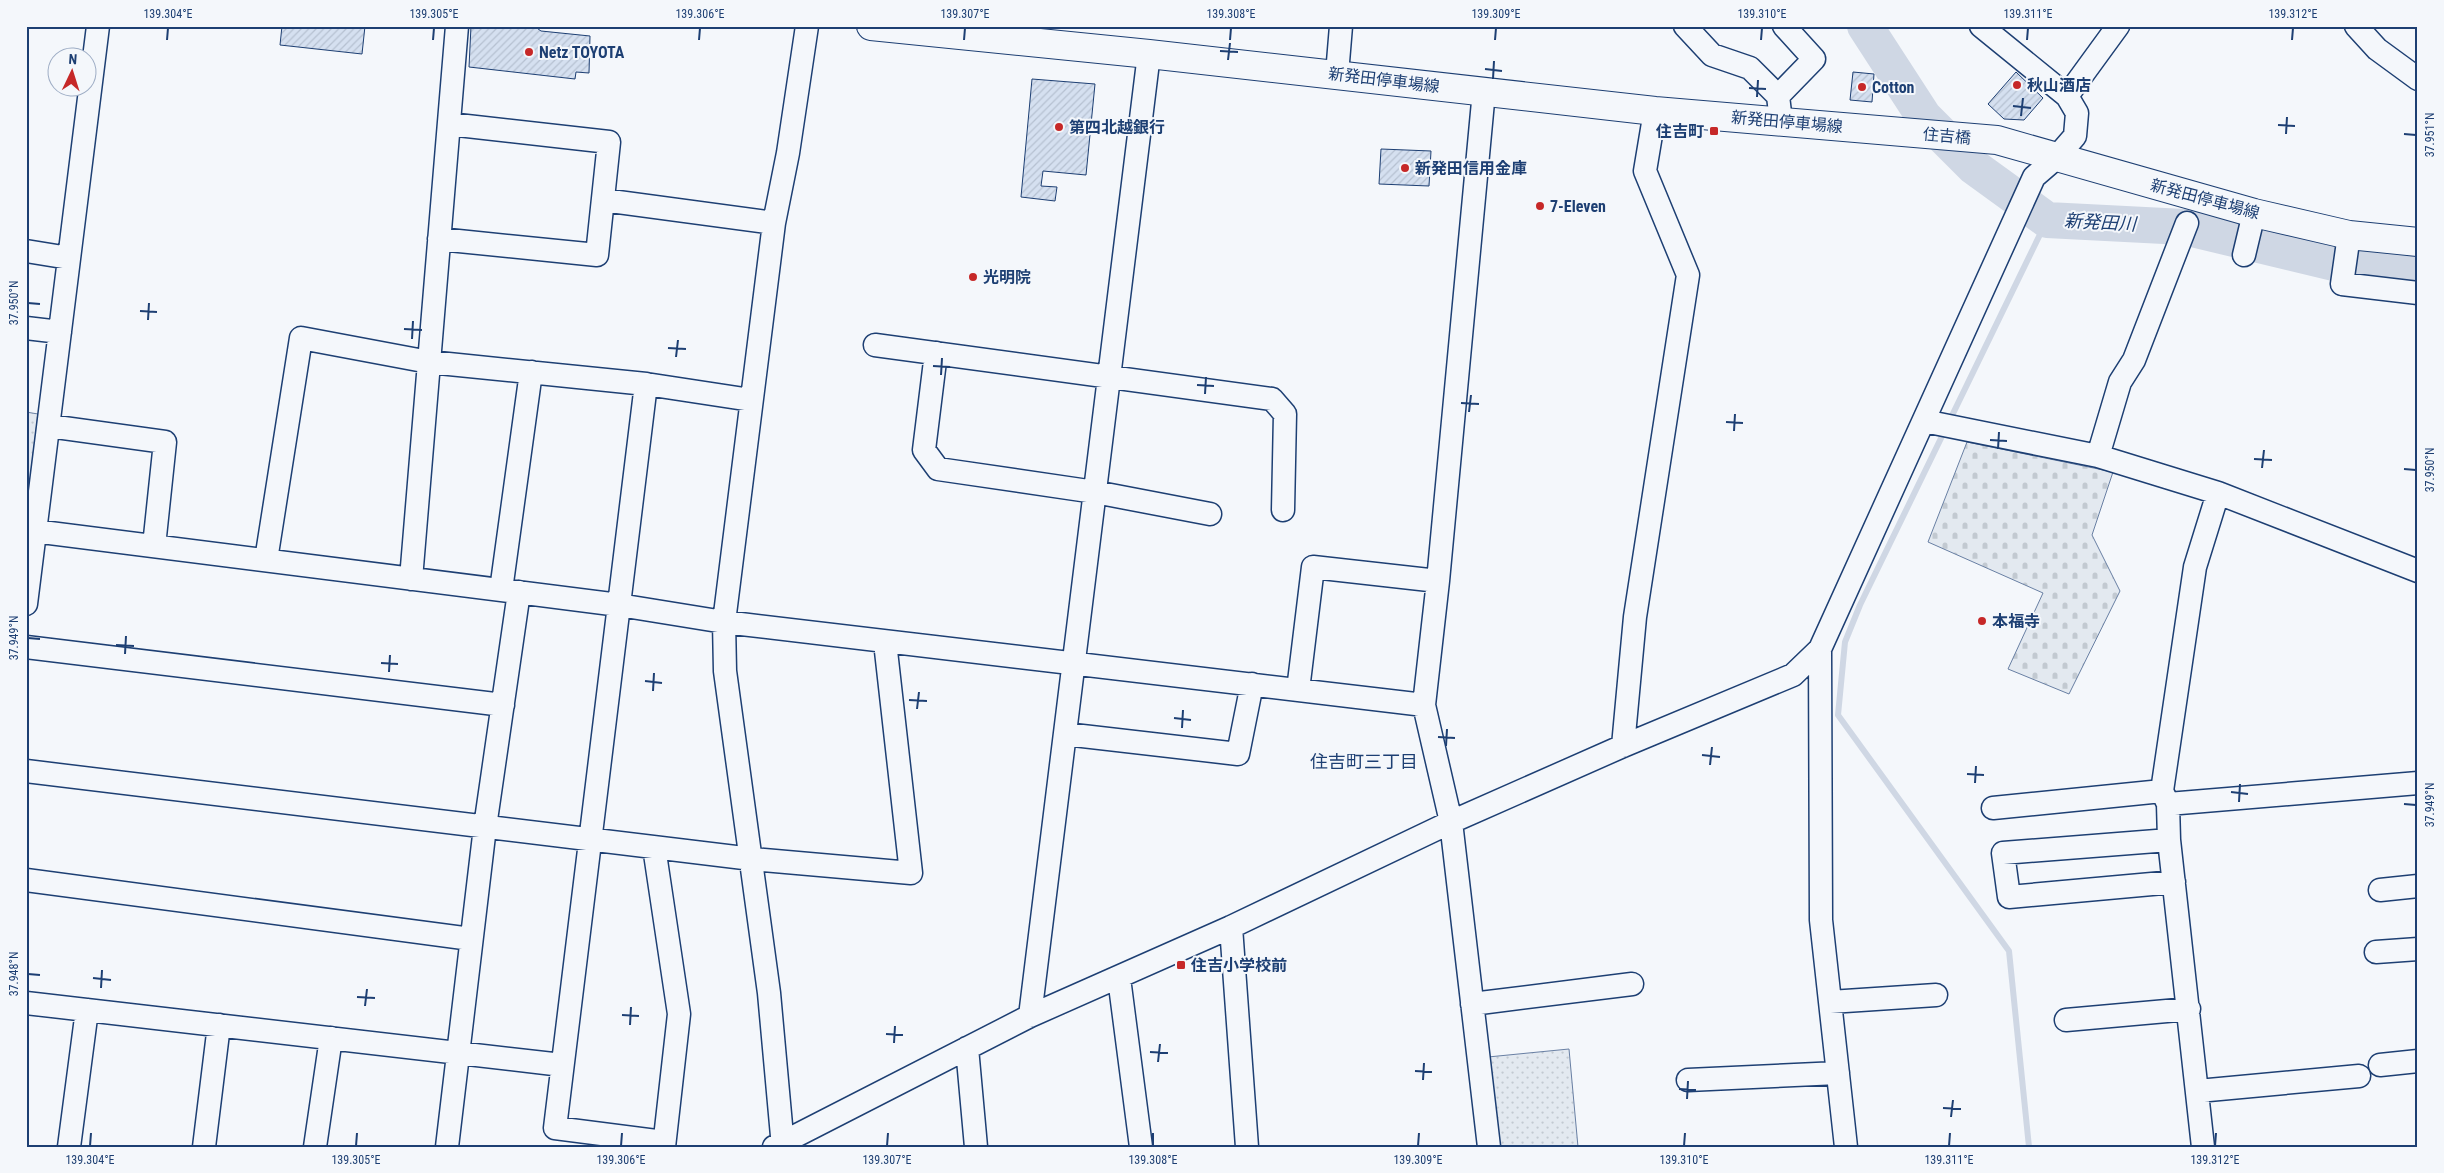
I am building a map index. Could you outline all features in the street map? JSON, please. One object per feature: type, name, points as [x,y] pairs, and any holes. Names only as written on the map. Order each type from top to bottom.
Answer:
[{"type":"main road","name":"新発田停車場線","points":[[871,26],[991,32],[1149,54],[1655,111],[1779,108],[1898,132]]},
{"type":"main road","name":"住吉橋","points":[[1898,132],[1996,140]]},
{"type":"main road","name":"新発田停車場線","points":[[1996,140],[2056,158],[2248,235],[2348,246],[2418,242]]},
{"type":"street","points":[[26,604],[31,531],[48,426],[98,26]]},
{"type":"street","points":[[411,579],[457,26]]},
{"type":"street","points":[[807,26],[788,153],[774,223],[724,622],[725,671],[769,993],[780,1145],[1030,1016],[1231,927],[1451,822],[1623,746],[1793,675],[1820,649],[2034,177],[2056,158],[2075,136],[2077,114],[2067,96],[1981,26]]},
{"type":"street","points":[[1337,74],[1341,26]]},
{"type":"street","points":[[1685,26],[1712,55],[1750,68],[1779,108],[1814,60],[1784,26]]},
{"type":"street","points":[[2067,96],[2118,26]]},
{"type":"street","points":[[2356,26],[2377,49],[2418,80]]},
{"type":"street","points":[[1030,1016],[1149,54]]},
{"type":"street","points":[[1484,92],[1438,581],[1424,705],[1451,822],[1489,1147]]},
{"type":"street","points":[[1623,746],[1635,617],[1688,275],[1645,171],[1655,111]]},
{"type":"street","points":[[439,239],[597,255],[609,142],[449,124]]},
{"type":"street","points":[[603,200],[774,223]]},
{"type":"street","points":[[2098,456],[2120,382],[2134,360],[2183,233]]},
{"type":"street","points":[[2348,246],[2342,284],[2418,293]]},
{"type":"street","points":[[26,250],[69,258]]},
{"type":"street","points":[[26,328],[60,332]]},
{"type":"street","points":[[266,560],[301,338],[429,362],[646,384],[751,400]]},
{"type":"street","points":[[875,345],[1272,399],[1285,414],[1282,510]]},
{"type":"street","points":[[936,353],[924,450],[938,470],[1095,492],[1210,514]]},
{"type":"street","points":[[447,1147],[485,827],[503,705],[510,591],[531,372]]},
{"type":"street","points":[[646,384],[555,1128],[664,1144],[679,1014],[654,847]]},
{"type":"street","points":[[1924,421],[2098,456],[2218,493],[2418,571]]},
{"type":"street","points":[[48,426],[165,442],[154,546]]},
{"type":"street","points":[[2203,1147],[2165,798],[2195,568],[2218,493]]},
{"type":"street","points":[[31,531],[619,604],[724,622],[1424,705]]},
{"type":"street","points":[[1298,690],[1313,567],[1438,581]]},
{"type":"street","points":[[26,771],[752,859],[911,873],[885,642]]},
{"type":"street","points":[[26,646],[503,705]]},
{"type":"street","points":[[1820,649],[1821,920],[1846,1147]]},
{"type":"street","points":[[1065,734],[1238,754],[1252,684]]},
{"type":"street","points":[[1993,808],[2418,783]]},
{"type":"street","points":[[2169,840],[2002,852],[2009,897],[2174,882]]},
{"type":"street","points":[[26,880],[471,939]]},
{"type":"street","points":[[2380,890],[2418,886]]},
{"type":"street","points":[[1231,927],[1248,1147]]},
{"type":"street","points":[[2376,952],[2418,949]]},
{"type":"street","points":[[1119,978],[1141,1147]]},
{"type":"street","points":[[1472,1004],[1632,984]]},
{"type":"street","points":[[1830,1002],[1936,995]]},
{"type":"street","points":[[26,1003],[562,1065]]},
{"type":"street","points":[[69,1147],[87,1010]]},
{"type":"street","points":[[2066,1020],[2189,1010]]},
{"type":"street","points":[[204,1147],[219,1025]]},
{"type":"street","points":[[315,1147],[331,1038]]},
{"type":"street","points":[[967,1048],[976,1147]]},
{"type":"street","points":[[2380,1065],[2418,1061]]},
{"type":"street","points":[[1688,1080],[1838,1074]]},
{"type":"street","points":[[2198,1091],[2359,1076]]},
{"type":"green space","points":[[26,412],[38,414],[26,513]]},
{"type":"green space","points":[[1967,442],[2113,472],[2092,535],[2120,591],[2069,694],[2008,669],[2043,593],[1928,542]]},
{"type":"green space","points":[[1569,1049],[1578,1147],[1496,1147],[1488,1057]]},
{"type":"building","points":[[282,26],[365,26],[362,54],[280,45]]},
{"type":"building","name":"Netz TOYOTA","points":[[471,26],[534,26],[541,31],[590,36],[589,73],[576,72],[575,79],[469,67]]},
{"type":"building","name":"Cotton","points":[[1853,72],[1874,74],[1872,102],[1850,100]]},
{"type":"building","name":"秋山酒店","points":[[2016,72],[2043,98],[2024,120],[2004,119],[1988,104]]},
{"type":"building","name":"第四北越銀行","points":[[1032,79],[1095,84],[1086,175],[1043,171],[1041,186],[1057,187],[1055,201],[1021,197]]},
{"type":"building","name":"新発田信用金庫","points":[[1381,149],[1431,151],[1429,186],[1379,184]]},
{"type":"waterway","name":"新発田川","points":[[1865,26],[1924,117],[1974,167],[2047,220],[2184,227],[2338,264],[2418,273]]},
{"type":"waterway","points":[[2029,1147],[2009,951],[1838,715],[1845,642],[1860,605],[2047,220]]},
{"type":"place","name":"Netz TOYOTA","points":[[529,52]]},
{"type":"place","name":"秋山酒店","points":[[2017,85]]},
{"type":"place","name":"Cotton","points":[[1862,87]]},
{"type":"place","name":"第四北越銀行","points":[[1059,127]]},
{"type":"place","name":"住吉町","points":[[1714,131]]},
{"type":"place","name":"新発田信用金庫","points":[[1405,168]]},
{"type":"place","name":"7-Eleven","points":[[1540,206]]},
{"type":"place","name":"光明院","points":[[973,277]]},
{"type":"place","name":"本福寺","points":[[1982,621]]},
{"type":"place","name":"住吉小学校前","points":[[1181,965]]},
{"type":"district","name":"住吉町三丁目","points":[[1364,761]]}]
